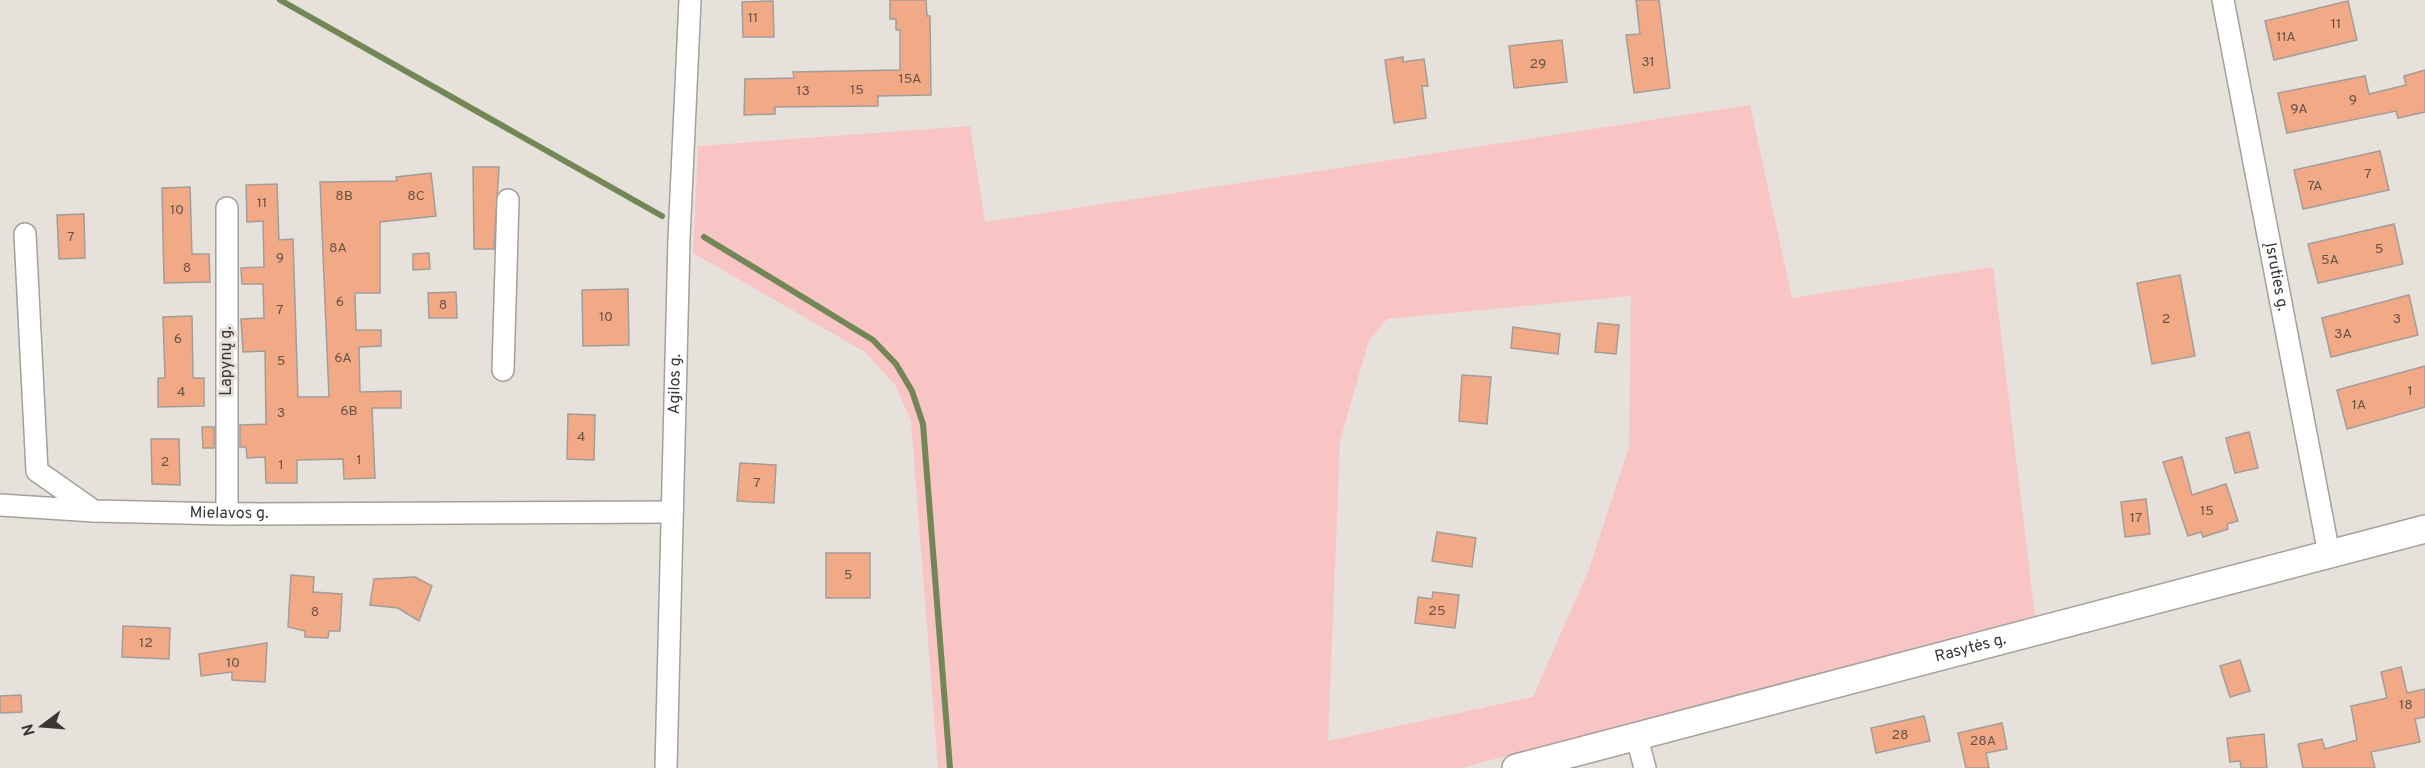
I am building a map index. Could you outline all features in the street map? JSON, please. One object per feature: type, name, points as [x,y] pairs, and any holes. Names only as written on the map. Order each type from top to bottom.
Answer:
[{"type":"main road","name":"Rasytės g.","points":[[1516,768],[2425,529]]},
{"type":"street","name":"Agilos g.","points":[[666,768],[679,240],[690,0]]},
{"type":"street","name":"Įsruties g.","points":[[2223,0],[2329,554]]},
{"type":"street","points":[[503,370],[508,200]]},
{"type":"street","name":"Lapynų g.","points":[[227,208],[227,514]]},
{"type":"street","points":[[25,234],[37,471],[94,511]]},
{"type":"street","name":"Mielavos g.","points":[[0,505],[94,511],[227,514],[672,512]]},
{"type":"street","points":[[1637,738],[1645,768]]},
{"type":"shaded area","points":[[1750,105],[1792,298],[1993,267],[2035,616],[1461,768],[938,768],[911,421],[896,386],[865,352],[693,253],[698,146],[970,126],[985,222]],"holes":[[[1631,296],[1629,447],[1589,569],[1533,697],[1328,741],[1340,441],[1369,340],[1387,319]]]},
{"type":"building","points":[[890,0],[926,0],[927,16],[930,16],[931,95],[878,96],[878,106],[775,107],[775,114],[744,115],[745,79],[794,78],[793,72],[900,70],[900,30],[896,30],[896,19],[890,19]]},
{"type":"building","points":[[1636,0],[1659,0],[1670,88],[1634,93],[1626,35],[1640,34]]},
{"type":"building","points":[[773,1],[774,37],[743,37],[742,2]]},
{"type":"building","points":[[2348,1],[2357,40],[2274,60],[2265,21]]},
{"type":"building","points":[[1562,40],[1567,82],[1514,88],[1509,46]]},
{"type":"building","points":[[1403,57],[1403,62],[1424,59],[1428,86],[1422,86],[1426,118],[1394,123],[1385,60]]},
{"type":"building","points":[[2425,70],[2425,112],[2398,118],[2396,111],[2287,133],[2278,93],[2365,76],[2369,94],[2406,85],[2404,76]]},
{"type":"building","points":[[2380,151],[2389,190],[2303,209],[2294,170]]},
{"type":"building","points":[[473,167],[499,167],[494,249],[474,249]]},
{"type":"building","points":[[431,173],[436,216],[380,222],[380,293],[355,293],[356,330],[381,330],[381,346],[359,347],[360,392],[401,391],[401,408],[372,408],[375,478],[344,479],[343,459],[297,460],[297,483],[266,483],[265,457],[247,458],[246,447],[240,447],[240,425],[266,424],[265,351],[243,352],[241,319],[264,318],[263,284],[242,284],[241,268],[264,267],[263,221],[247,222],[246,185],[277,184],[279,240],[293,239],[298,397],[329,397],[320,182],[397,181],[396,177]]},
{"type":"building","points":[[190,187],[192,254],[209,254],[210,282],[164,283],[162,188]]},
{"type":"building","points":[[84,214],[85,258],[59,259],[57,215]]},
{"type":"building","points":[[2394,224],[2403,264],[2318,283],[2308,244]]},
{"type":"building","points":[[429,253],[430,269],[413,270],[413,254]]},
{"type":"building","points":[[2180,275],[2195,356],[2152,364],[2137,283]]},
{"type":"building","points":[[628,289],[629,345],[583,346],[582,290]]},
{"type":"building","points":[[456,292],[457,318],[429,318],[428,293]]},
{"type":"building","points":[[2409,295],[2418,335],[2331,357],[2322,318]]},
{"type":"building","points":[[192,316],[193,378],[204,378],[204,406],[158,407],[158,378],[165,378],[163,317]]},
{"type":"building","points":[[1598,323],[1619,325],[1616,354],[1595,352]]},
{"type":"building","points":[[1513,327],[1560,334],[1558,354],[1511,348]]},
{"type":"building","points":[[2425,366],[2425,407],[2347,429],[2337,390]]},
{"type":"building","points":[[1462,375],[1491,377],[1487,424],[1459,421]]},
{"type":"building","points":[[568,414],[595,415],[594,460],[567,459]]},
{"type":"building","points":[[202,427],[214,427],[214,448],[203,448]]},
{"type":"building","points":[[2249,432],[2258,468],[2235,473],[2226,438]]},
{"type":"building","points":[[151,439],[179,439],[180,485],[152,484]]},
{"type":"building","points":[[2182,457],[2192,495],[2226,484],[2238,521],[2227,524],[2228,529],[2203,537],[2201,532],[2188,536],[2163,462]]},
{"type":"building","points":[[740,463],[776,465],[774,503],[737,501]]},
{"type":"building","points":[[2146,499],[2150,534],[2125,537],[2121,502]]},
{"type":"building","points":[[1437,532],[1476,538],[1472,567],[1432,561]]},
{"type":"building","points":[[826,553],[870,553],[870,598],[826,598]]},
{"type":"building","points":[[291,575],[314,577],[313,592],[342,594],[340,631],[329,631],[328,638],[305,637],[305,631],[288,627]]},
{"type":"building","points":[[415,577],[432,586],[419,621],[398,608],[370,605],[374,579]]},
{"type":"building","points":[[1433,592],[1459,595],[1455,628],[1415,623],[1418,597],[1432,599]]},
{"type":"building","points":[[123,626],[170,628],[169,659],[122,657]]},
{"type":"building","points":[[267,643],[265,682],[232,680],[232,672],[201,676],[199,654]]},
{"type":"building","points":[[2240,660],[2250,691],[2230,697],[2220,666]]},
{"type":"building","points":[[2401,667],[2407,693],[2425,689],[2425,717],[2415,719],[2420,742],[2371,752],[2375,768],[2303,768],[2298,744],[2322,739],[2325,749],[2357,740],[2351,706],[2387,698],[2381,672]]},
{"type":"building","points":[[21,695],[22,712],[0,713],[0,696]]},
{"type":"building","points":[[1924,716],[1930,741],[1876,753],[1871,728]]},
{"type":"building","points":[[2002,723],[2007,749],[1986,753],[1989,768],[1966,768],[1958,733]]},
{"type":"building","points":[[2264,734],[2267,768],[2241,768],[2240,761],[2230,762],[2227,738]]},
{"type":"waterway","points":[[280,0],[662,216]]},
{"type":"waterway","points":[[704,237],[873,340],[896,364],[912,391],[923,424],[950,768]]}]
